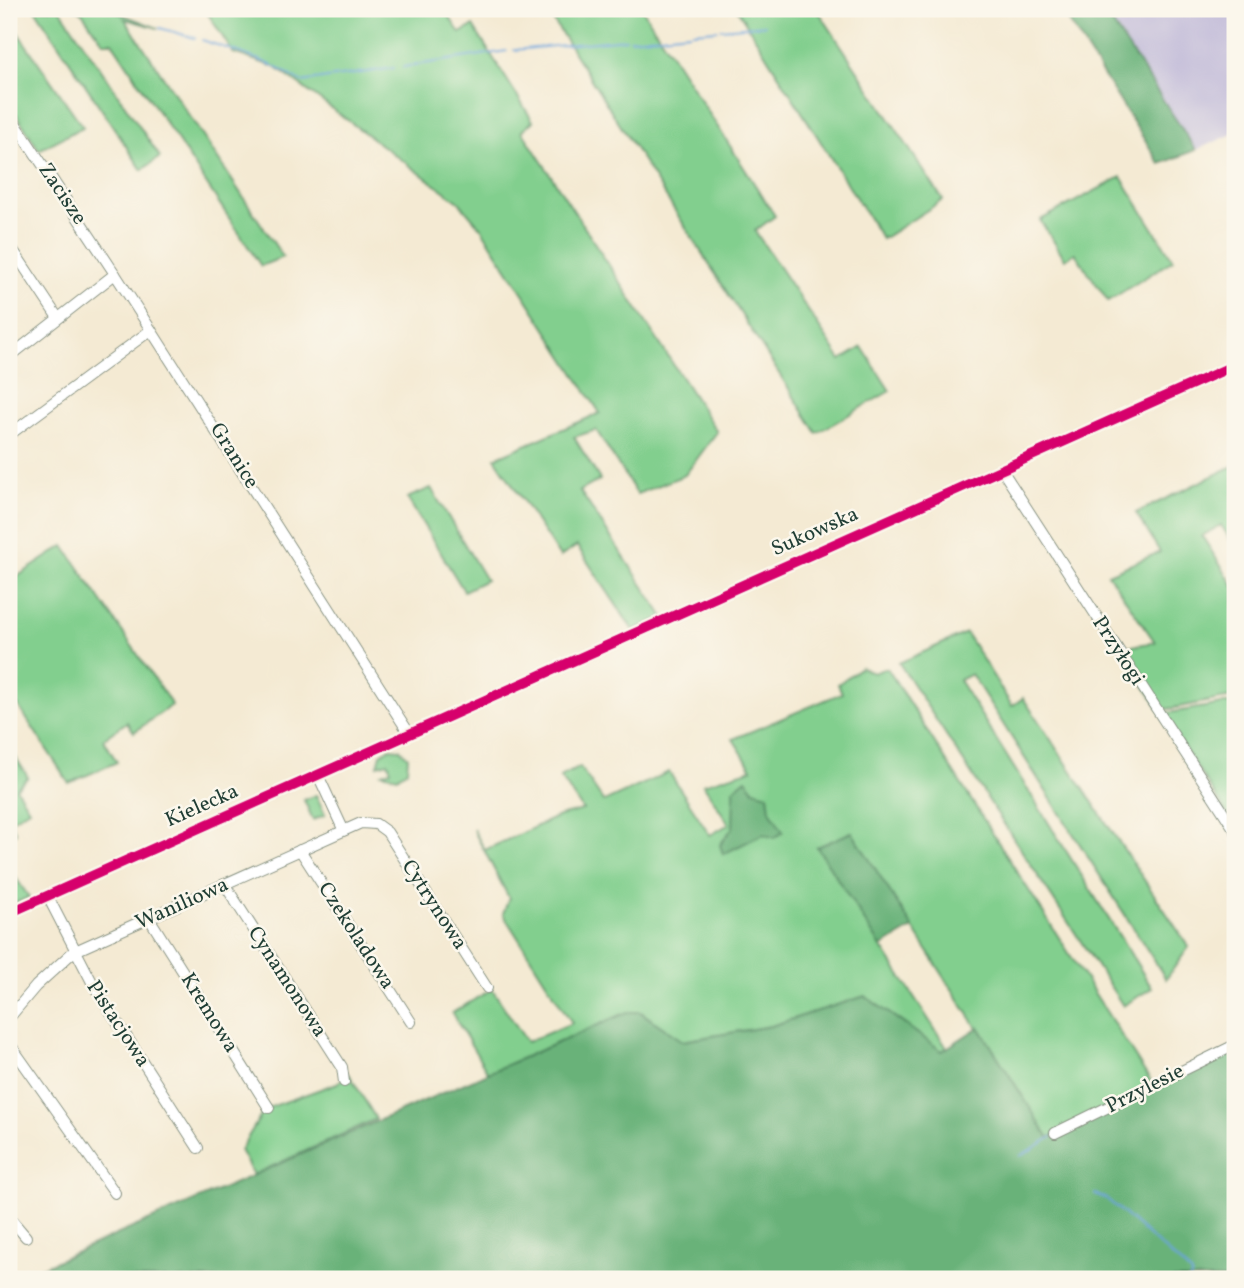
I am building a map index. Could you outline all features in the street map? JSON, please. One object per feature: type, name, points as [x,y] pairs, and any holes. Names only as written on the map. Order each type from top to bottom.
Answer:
[{"type":"street","name":"Zacisze","points":[[9,114],[151,330]]},
{"type":"street","points":[[9,244],[58,318]]},
{"type":"street","points":[[9,357],[115,274]]},
{"type":"street","points":[[9,435],[151,330]]},
{"type":"street","name":"Granice","points":[[151,330],[409,733]]},
{"type":"street","name":"Sukowska","points":[[409,733],[1235,365]]},
{"type":"street","name":"Przyłogi","points":[[1002,470],[1235,830]]},
{"type":"street","name":"Kielecka","points":[[9,913],[409,733]]},
{"type":"street","points":[[318,775],[344,829]]},
{"type":"street","name":"Waniliowa","points":[[9,1018],[36,986],[74,952],[344,829],[360,823],[376,824]]},
{"type":"street","name":"Cytrynowa","points":[[376,824],[387,832],[488,988]]},
{"type":"street","name":"Czekoladowa","points":[[300,850],[411,1021]]},
{"type":"street","name":"Cynamonowa","points":[[225,885],[342,1067],[344,1082]]},
{"type":"street","name":"Pistacjowa","points":[[47,895],[74,952],[198,1149]]},
{"type":"street","name":"Kremowa","points":[[149,918],[269,1108]]},
{"type":"street","points":[[9,1043],[114,1193]]},
{"type":"street","name":"Przylesie","points":[[1055,1133],[1235,1045]]},
{"type":"street","points":[[9,1217],[26,1237]]},
{"type":"shaded area","points":[[1103,9],[1235,9],[1235,133],[1196,150]]},
{"type":"green space","points":[[35,9],[60,9],[160,157],[142,170]]},
{"type":"green space","points":[[75,9],[108,9],[158,28],[125,19],[283,257],[261,266],[112,42],[103,42],[80,10]]},
{"type":"green space","points":[[205,9],[444,9],[460,33],[473,26],[533,121],[522,131],[717,432],[685,475],[637,494],[596,430],[574,437],[600,480],[580,491],[664,617],[633,630],[577,546],[560,557],[495,458],[600,413],[481,228],[459,202],[275,67],[233,53]]},
{"type":"green space","points":[[546,9],[642,9],[775,216],[755,231],[841,360],[862,347],[890,391],[817,433]]},
{"type":"green space","points":[[737,9],[817,9],[943,200],[882,239]]},
{"type":"green space","points":[[1061,9],[1103,9],[1196,150],[1160,164]]},
{"type":"green space","points":[[9,20],[83,127],[39,150],[9,103]]},
{"type":"green space","points":[[1121,177],[1173,260],[1108,301],[1075,253],[1065,259],[1040,220]]},
{"type":"green space","points":[[1235,465],[1235,547],[1221,525],[1202,536],[1235,588],[1235,697],[1160,710],[1121,648],[1155,642],[1108,574],[1160,552],[1136,513]]},
{"type":"green space","points":[[431,488],[486,580],[464,591],[407,498]]},
{"type":"green space","points":[[64,546],[172,705],[134,732],[127,722],[103,739],[117,762],[69,783],[9,692],[9,582]]},
{"type":"green space","points":[[966,633],[1012,706],[1023,698],[1189,947],[1166,979],[971,674],[959,680],[1152,988],[1123,1006],[899,663]]},
{"type":"green space","points":[[861,667],[873,673],[887,668],[1155,1088],[1048,1138],[851,832],[818,848],[947,1048],[942,1051],[865,996],[771,1026],[682,1041],[641,1012],[628,1012],[488,1073],[452,1013],[492,989],[527,1042],[572,1023],[503,914],[509,898],[473,829],[485,850],[559,816],[583,810],[560,777],[580,767],[604,802],[669,772],[710,835],[729,824],[703,784],[752,769],[733,739],[842,693],[838,684]]},
{"type":"green space","points":[[1235,702],[1235,826],[1162,714]]},
{"type":"green space","points":[[9,747],[28,777],[16,788],[29,809],[10,821],[16,833],[9,838]]},
{"type":"green space","points":[[390,748],[400,749],[408,757],[407,770],[397,777],[382,773],[391,770],[388,762],[378,765],[381,754]]},
{"type":"green space","points":[[746,779],[754,790],[768,794],[770,810],[783,832],[774,838],[763,834],[723,854],[720,845],[733,827],[734,789]]},
{"type":"green space","points":[[316,795],[325,815],[313,820],[304,800]]},
{"type":"green space","points":[[852,832],[913,928],[881,947],[817,847]]},
{"type":"green space","points":[[9,868],[29,897],[9,906]]},
{"type":"green space","points":[[865,996],[942,1051],[979,1027],[1049,1138],[1235,1048],[1235,1279],[15,1279],[628,1012],[640,1012],[683,1041],[771,1026]]},
{"type":"green space","points":[[349,1074],[376,1119],[253,1175],[240,1150],[265,1109],[337,1083]]},
{"type":"waterway","points":[[721,29],[765,25]]},
{"type":"waterway","points":[[160,28],[195,38]]},
{"type":"waterway","points":[[693,32],[717,30]]},
{"type":"waterway","points":[[630,39],[690,33]]},
{"type":"waterway","points":[[514,50],[626,39]]},
{"type":"waterway","points":[[202,40],[266,63],[301,82],[394,68]]},
{"type":"waterway","points":[[403,67],[507,51]]},
{"type":"waterway","points":[[1020,1156],[1052,1137]]},
{"type":"waterway","points":[[1095,1194],[1108,1200],[1192,1274],[1190,1279]]},
{"type":"cycle path","points":[[9,913],[1235,365]]}]
